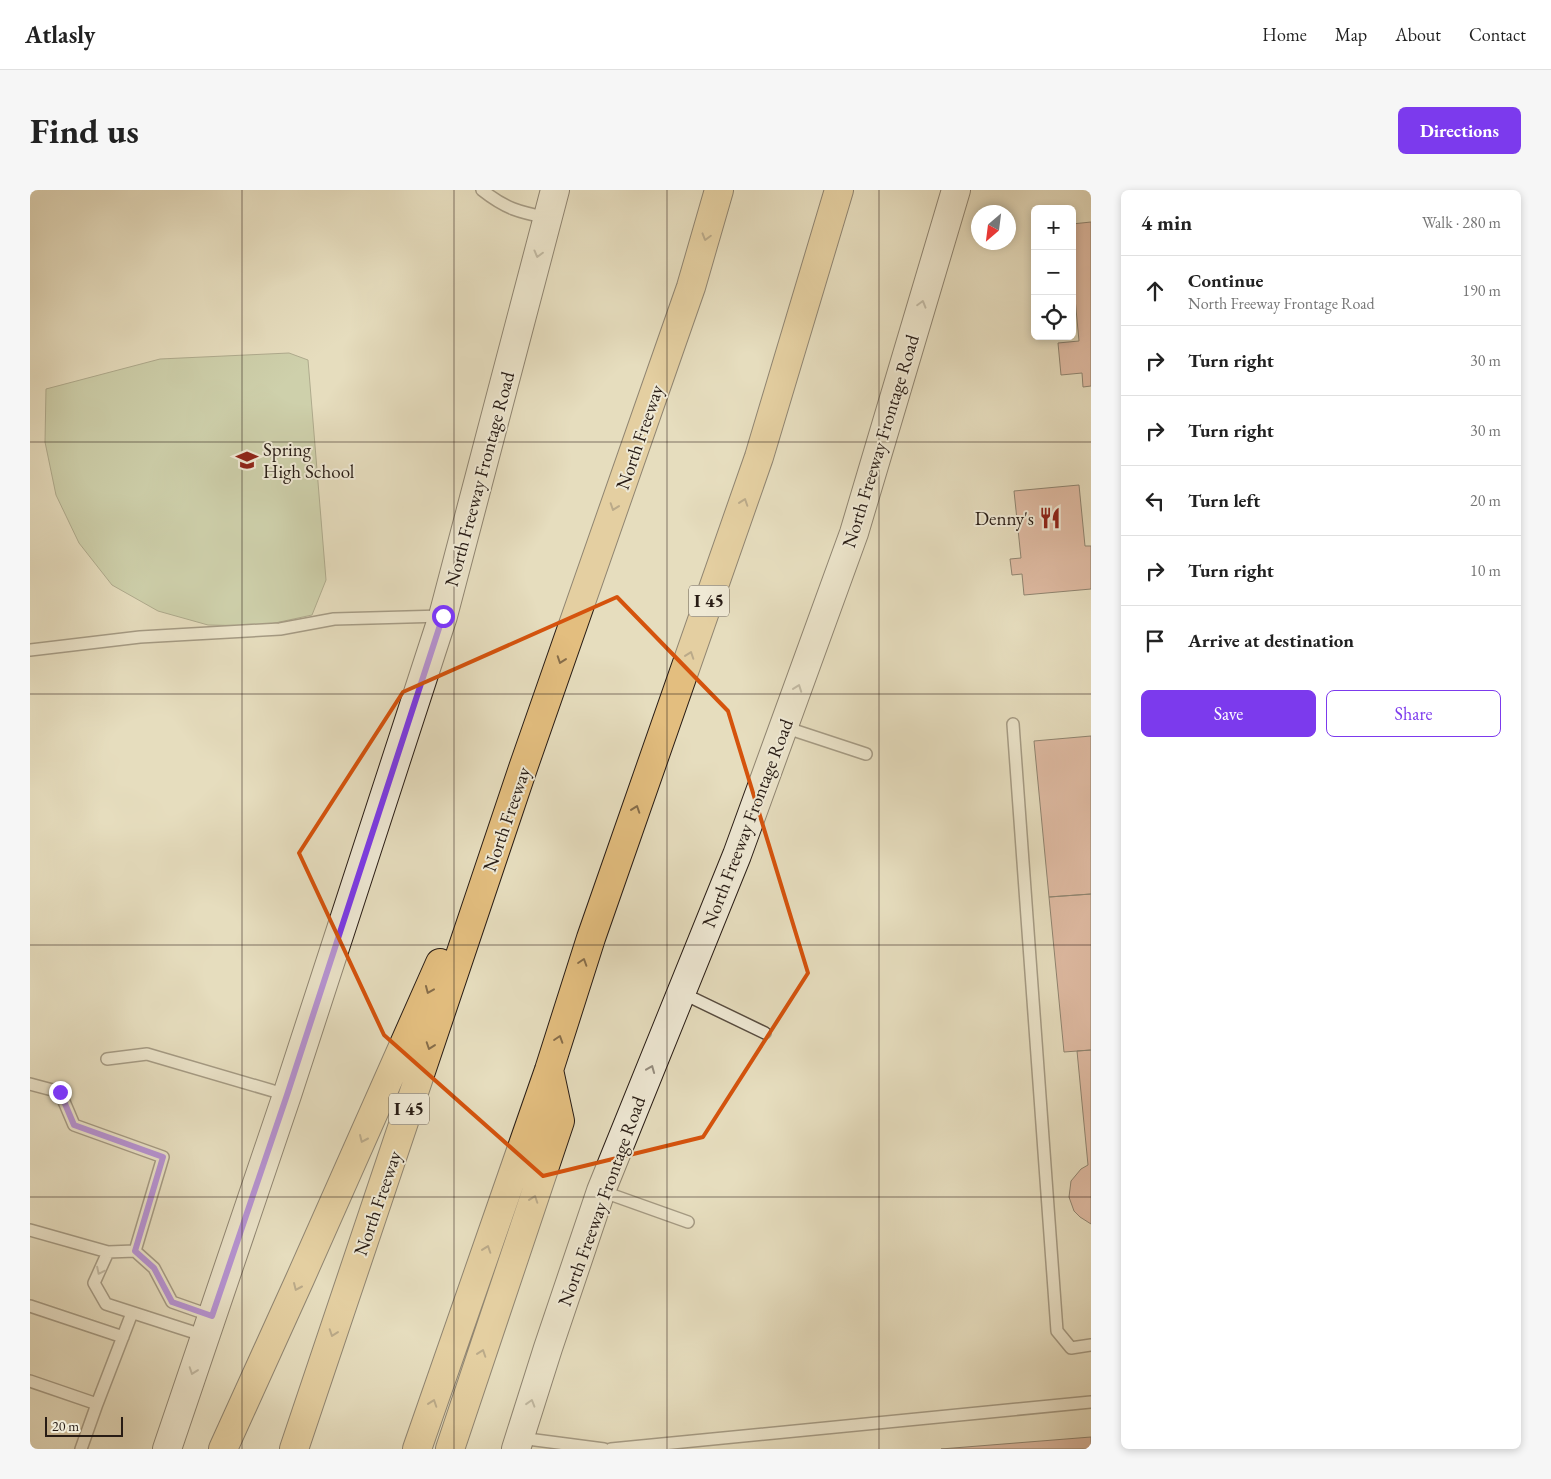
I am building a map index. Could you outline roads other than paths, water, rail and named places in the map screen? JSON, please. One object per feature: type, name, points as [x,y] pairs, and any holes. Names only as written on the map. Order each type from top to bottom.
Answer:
[{"type":"highway","name":"North Freeway","points":[[294,1449],[523,768],[691,287],[719,190]]},
{"type":"highway","name":"I 45","points":[[417,1449],[549,1070],[594,928],[759,457],[840,190]]},
{"type":"highway","points":[[223,1449],[426,996],[523,768]]},
{"type":"highway","points":[[450,1449],[560,1121],[549,1070]]},
{"type":"main road","name":"North Freeway Frontage Road","points":[[167,1449],[287,1095],[443,616],[555,190]]},
{"type":"main road","name":"North Freeway Frontage Road","points":[[518,1444],[601,1191],[737,855],[854,533],[956,190]]},
{"type":"lane","points":[[482,190],[494,200],[516,211],[548,218]]},
{"type":"lane","points":[[30,650],[140,637],[280,629],[334,619],[443,616]]},
{"type":"lane","points":[[1013,724],[1057,1331],[1071,1348],[1091,1345]]},
{"type":"lane","points":[[784,727],[866,754]]},
{"type":"lane","points":[[682,993],[765,1033]]},
{"type":"lane","points":[[107,1059],[147,1054],[287,1095]]},
{"type":"lane","points":[[30,1084],[60,1092],[74,1125],[163,1157],[135,1251]]},
{"type":"lane","points":[[601,1191],[688,1222]]},
{"type":"lane","points":[[30,1230],[108,1252],[135,1251],[154,1268],[172,1302],[209,1326]]},
{"type":"lane","points":[[108,1252],[94,1283],[106,1304],[132,1313],[209,1326]]},
{"type":"lane","points":[[30,1306],[123,1337]]},
{"type":"lane","points":[[81,1449],[132,1313]]},
{"type":"lane","points":[[30,1381],[97,1404]]},
{"type":"lane","points":[[611,1449],[1091,1402]]},
{"type":"lane","points":[[518,1444],[604,1449]]},
{"type":"place","name":"Spring High School","points":[[247,460]]},
{"type":"place","name":"Denny's","points":[[1050,518]]}]
